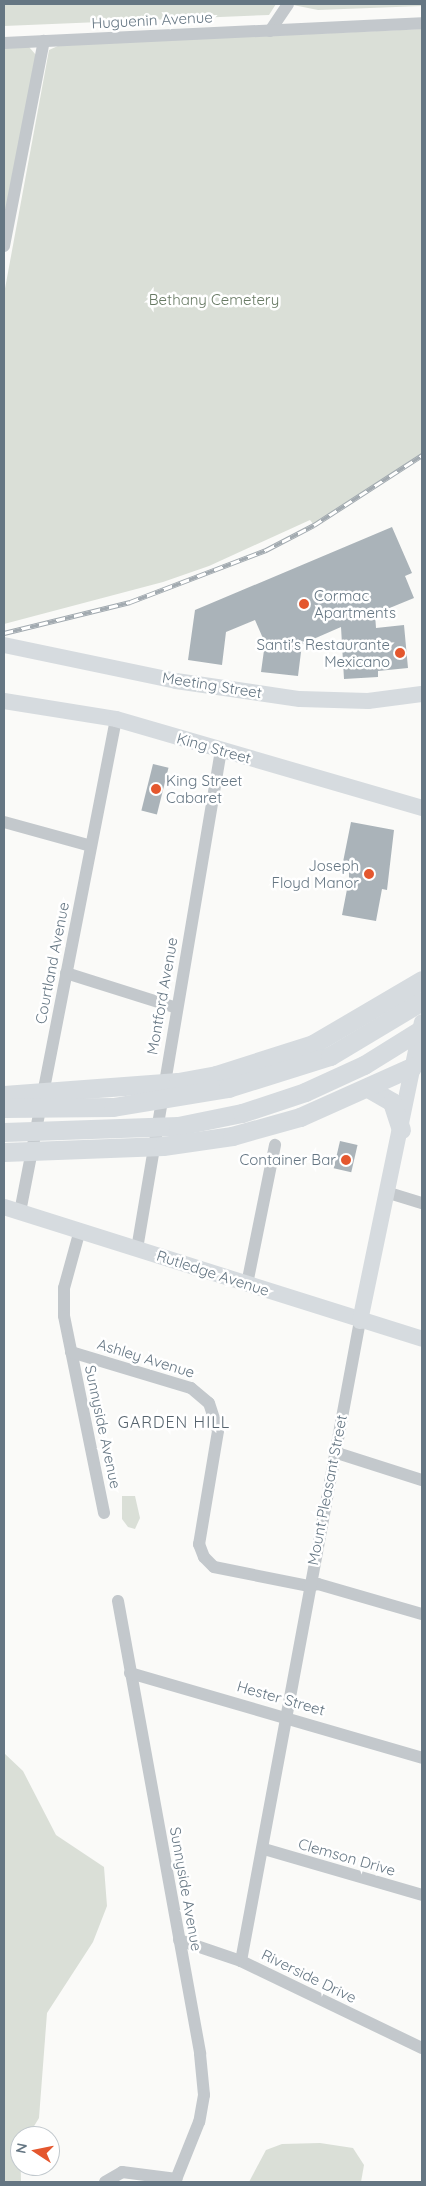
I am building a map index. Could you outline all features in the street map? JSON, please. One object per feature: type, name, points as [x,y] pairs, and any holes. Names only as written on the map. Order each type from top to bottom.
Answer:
[{"type":"highway","points":[[4,1095],[178,1082],[216,1075],[313,1044],[414,985]]},
{"type":"highway","points":[[4,1108],[113,1107],[228,1088],[330,1056],[422,1001]]},
{"type":"highway","points":[[4,1132],[169,1126],[242,1112],[305,1092],[364,1066],[422,1029]]},
{"type":"highway","points":[[4,1152],[144,1148],[232,1136],[300,1116],[417,1068]]},
{"type":"highway","points":[[368,1088],[392,1102],[401,1130]]},
{"type":"main road","name":"Meeting Street","points":[[4,645],[176,681],[300,699],[368,701],[422,694]]},
{"type":"main road","name":"King Street","points":[[4,701],[116,720],[422,808]]},
{"type":"main road","name":"Mount Pleasant Street","points":[[360,1321],[401,1130],[417,1068],[422,1021]]},
{"type":"main road","name":"Rutledge Avenue","points":[[9,1208],[360,1321],[422,1339]]},
{"type":"street","points":[[270,31],[288,4]]},
{"type":"street","name":"Huguenin Avenue","points":[[4,43],[422,23]]},
{"type":"street","points":[[4,246],[44,41]]},
{"type":"street","name":"Courtland Avenue","points":[[9,1208],[66,973],[116,720]]},
{"type":"street","name":"Montford Avenue","points":[[136,1249],[221,750]]},
{"type":"street","points":[[4,822],[91,846]]},
{"type":"street","points":[[66,973],[177,1008]]},
{"type":"street","points":[[247,1284],[275,1145]]},
{"type":"street","points":[[389,1193],[422,1203]]},
{"type":"street","name":"Sunnyside Avenue","points":[[80,1230],[64,1288],[66,1331],[104,1513]]},
{"type":"street","name":"Mount Pleasant Street","points":[[240,1961],[264,1849],[308,1586],[360,1321]]},
{"type":"street","name":"Ashley Avenue","points":[[71,1352],[191,1388],[205,1398],[216,1416],[218,1431],[199,1537],[204,1557],[222,1569],[308,1586],[318,1584],[422,1614]]},
{"type":"street","points":[[334,1452],[422,1480]]},
{"type":"street","name":"Sunnyside Avenue","points":[[118,1601],[179,1940],[204,2095],[199,2122],[176,2181]]},
{"type":"street","name":"Hester Street","points":[[130,1673],[287,1715],[422,1758]]},
{"type":"street","name":"Clemson Drive","points":[[264,1849],[422,1895]]},
{"type":"street","name":"Riverside Drive","points":[[179,1940],[240,1961],[422,2048]]},
{"type":"street","points":[[105,2182],[122,2172],[176,2181]]},
{"type":"green space","points":[[4,4],[276,4],[269,15],[4,26]]},
{"type":"green space","points":[[288,4],[422,4],[422,6],[318,10]]},
{"type":"green space","name":"Bethany Cemetery","points":[[422,29],[422,455],[314,525],[310,520],[209,566],[163,582],[4,624],[4,294],[49,50],[60,45]]},
{"type":"green space","points":[[29,47],[36,55],[4,218],[4,48]]},
{"type":"green space","points":[[122,1496],[135,1496],[140,1518],[135,1529],[128,1527],[122,1519]]},
{"type":"green space","points":[[4,1753],[23,1771],[56,1835],[104,1867],[107,1906],[93,1942],[47,2013],[39,2118],[34,2126],[10,2126],[10,2176],[21,2176],[21,2182],[4,2182]]},
{"type":"green space","points":[[320,2143],[353,2148],[364,2165],[361,2182],[249,2182],[266,2150],[282,2144]]},
{"type":"building","name":"Cormac Apartments","points":[[392,527],[412,573],[405,576],[414,598],[375,614],[376,628],[404,625],[408,668],[378,671],[378,677],[344,679],[341,627],[302,644],[298,676],[261,672],[265,643],[255,620],[226,632],[222,665],[188,660],[195,610]]},
{"type":"building","name":"King Street Cabaret","points":[[153,764],[169,768],[157,814],[141,811]]},
{"type":"building","name":"Joseph Floyd Manor","points":[[351,822],[394,830],[387,890],[382,889],[376,921],[342,915],[349,879],[349,869],[342,867]]},
{"type":"building","name":"Container Bar","points":[[340,1141],[358,1145],[351,1172],[334,1168]]},
{"type":"railway","points":[[4,633],[130,602],[266,550],[314,525],[422,455]]},
{"type":"place","name":"Cormac Apartments","points":[[304,604]]},
{"type":"place","name":"Santi's Restaurante Mexicano","points":[[400,653]]},
{"type":"place","name":"King Street Cabaret","points":[[156,789]]},
{"type":"place","name":"Joseph Floyd Manor","points":[[369,874]]},
{"type":"place","name":"Container Bar","points":[[346,1160]]},
{"type":"district","name":"GARDEN HILL","points":[[174,1422]]}]
